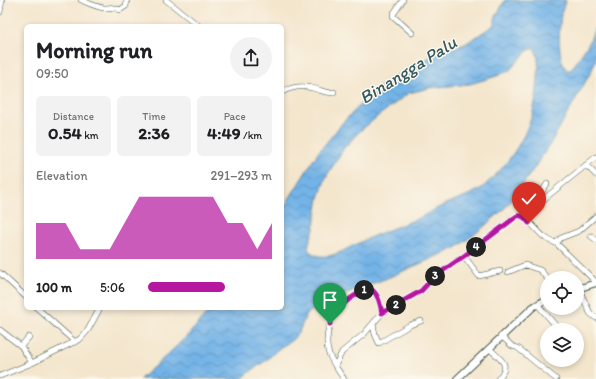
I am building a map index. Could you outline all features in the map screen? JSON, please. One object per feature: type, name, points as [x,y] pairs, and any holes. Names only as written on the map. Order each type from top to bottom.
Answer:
[{"type":"main road","points":[[584,287],[596,283]]},
{"type":"main road","points":[[457,379],[501,336],[540,302]]},
{"type":"street","points":[[0,12],[2,0]]},
{"type":"street","points":[[81,0],[98,7],[114,7],[120,10],[126,6],[127,0]]},
{"type":"street","points":[[166,0],[196,24]]},
{"type":"street","points":[[403,0],[393,16],[412,32]]},
{"type":"street","points":[[284,91],[296,86],[315,88],[325,93],[334,92]]},
{"type":"street","points":[[524,217],[596,157]]},
{"type":"street","points":[[586,165],[596,175]]},
{"type":"street","points":[[540,203],[540,195],[547,184]]},
{"type":"street","points":[[335,366],[342,352],[373,324],[382,313],[421,291],[434,277],[519,215],[524,217],[548,240],[556,243],[596,283]]},
{"type":"street","points":[[556,243],[561,238],[579,231],[596,216]]},
{"type":"street","points":[[464,256],[479,276],[500,271]]},
{"type":"street","points":[[508,272],[525,265],[541,271]]},
{"type":"street","points":[[0,273],[24,295]]},
{"type":"street","points":[[344,379],[335,366],[328,350],[326,340],[331,320],[337,310],[352,298],[368,289],[376,293],[382,313]]},
{"type":"street","points":[[584,301],[590,313],[596,318]]},
{"type":"street","points":[[537,304],[554,323]]},
{"type":"street","points":[[39,310],[75,342]]},
{"type":"street","points":[[0,376],[32,363],[80,339],[88,330],[99,310]]},
{"type":"street","points":[[373,324],[379,343],[410,325],[421,322]]},
{"type":"street","points":[[0,330],[21,346],[32,363]]},
{"type":"street","points":[[501,336],[556,379]]},
{"type":"street","points":[[21,346],[29,337]]},
{"type":"street","points":[[489,348],[505,366],[505,371],[498,379]]},
{"type":"water","name":"Binangga Palu","points":[[505,0],[566,0],[561,15],[560,52],[564,66],[567,70],[571,70],[589,43],[596,25],[596,59],[591,72],[549,146],[515,196],[504,209],[456,248],[385,279],[349,292],[315,308],[306,315],[299,332],[292,340],[277,350],[242,379],[140,379],[186,337],[209,310],[284,310],[284,207],[317,154],[344,121],[385,83],[407,69],[436,54],[465,44],[494,24],[496,16]],"holes":[[[534,48],[538,57],[538,78],[535,101],[527,128],[513,154],[495,176],[484,186],[475,192],[419,218],[335,254],[319,256],[312,253],[308,249],[314,229],[319,198],[326,177],[344,148],[359,132],[378,116],[409,93],[429,88],[470,84],[497,76],[510,70],[527,51]]]},
{"type":"route","points":[[330,324],[337,310],[343,304],[365,290],[371,289],[376,293],[382,313],[424,289],[434,277],[517,216],[519,215],[524,217],[529,223]]}]
